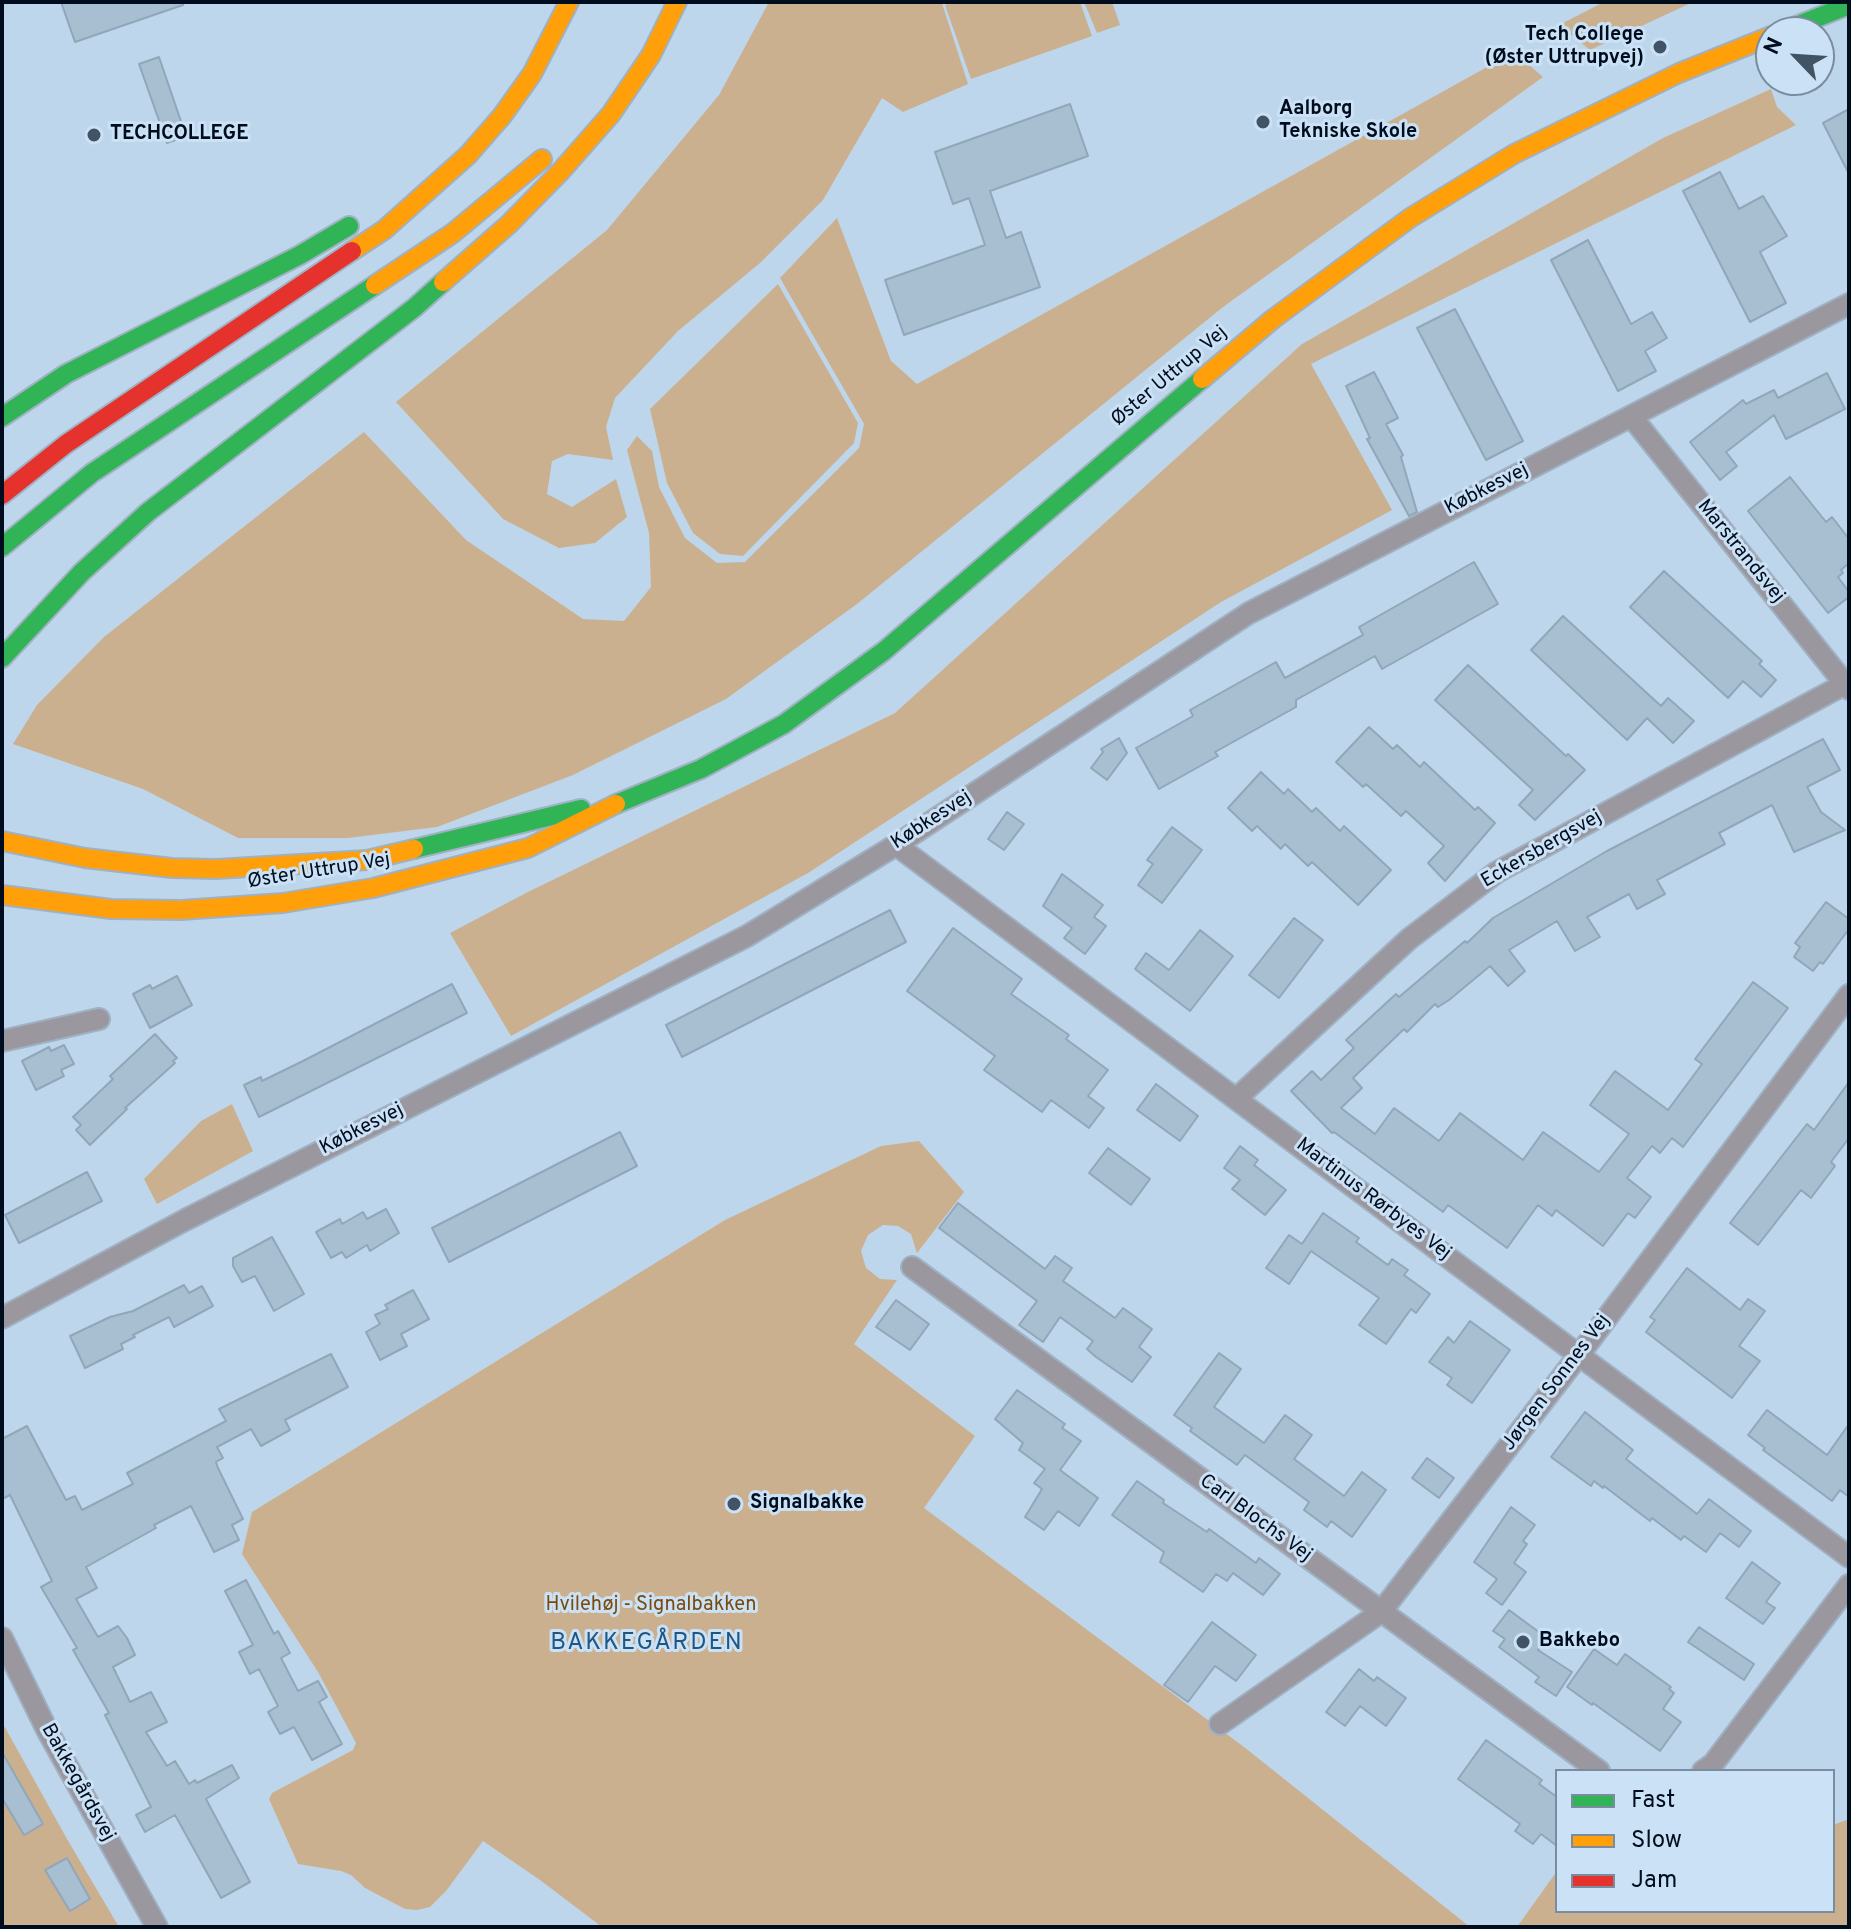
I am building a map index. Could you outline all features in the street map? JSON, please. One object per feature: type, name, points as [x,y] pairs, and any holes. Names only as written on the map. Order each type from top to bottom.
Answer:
[{"type":"main road","points":[[520,58],[553,2]]},
{"type":"main road","points":[[2,495],[66,444],[384,230],[468,155],[502,116],[532,74],[569,2]]},
{"type":"main road","points":[[572,130],[621,76],[667,2]]},
{"type":"main road","points":[[2,658],[73,581],[148,512],[414,308],[509,224],[611,114],[651,55],[677,2]]},
{"type":"main road","points":[[1821,16],[1849,5]]},
{"type":"main road","name":"Øster Uttrup Vej","points":[[2,895],[111,909],[202,909],[283,903],[373,888],[528,848],[629,798],[701,769],[784,724],[884,651],[1273,319],[1410,218],[1514,154],[1612,104],[1755,42]]},
{"type":"main road","points":[[2,547],[92,473],[453,233],[516,183],[550,151]]},
{"type":"main road","points":[[2,417],[66,374],[300,255],[368,212]]},
{"type":"main road","name":"Øster Uttrup Vej","points":[[2,841],[54,853],[172,868],[216,869],[367,860],[629,798]]},
{"type":"street","name":"Købkesvej","points":[[2,1318],[198,1213],[747,936],[896,845],[1249,613],[1849,304]]},
{"type":"street","name":"Marstrandsvej","points":[[1631,416],[1847,687]]},
{"type":"street","name":"Eckersbergsvej","points":[[1237,1098],[1409,939],[1497,872],[1847,687]]},
{"type":"street","name":"Martinus Rørbyes Vej","points":[[896,845],[1849,1557]]},
{"type":"street","name":"Jørgen Sonnes Vej","points":[[1220,1724],[1381,1612],[1849,995]]},
{"type":"street","points":[[2,1041],[99,1019]]},
{"type":"street","name":"Carl Blochs Vej","points":[[912,1267],[1596,1769]]},
{"type":"street","points":[[1706,1769],[1713,1764],[1849,1585]]},
{"type":"street","name":"Bakkegårdsvej","points":[[2,1638],[47,1730],[157,1927]]},
{"type":"green space","points":[[769,2],[944,2],[968,84],[903,112],[882,98],[823,200],[760,263],[678,331],[615,398],[606,427],[613,460],[568,454],[552,461],[547,494],[572,507],[616,479],[627,517],[595,543],[559,548],[503,519],[396,402],[607,230],[719,95]]},
{"type":"green space","points":[[952,2],[1080,2],[1092,36],[971,79],[945,5]]},
{"type":"green space","points":[[1084,2],[1112,2],[1120,25],[1097,33]]},
{"type":"green space","points":[[1604,2],[1693,2],[1590,50],[1559,25]]},
{"type":"green space","points":[[1514,52],[1543,77],[1223,307],[857,604],[726,699],[573,775],[437,827],[348,838],[238,838],[143,789],[13,744],[37,705],[104,637],[364,432],[466,540],[583,619],[624,621],[651,587],[649,533],[627,450],[637,436],[652,451],[659,487],[685,538],[717,563],[745,562],[859,448],[864,424],[780,278],[837,218],[891,361],[917,384]]},
{"type":"green space","points":[[1756,96],[1773,96],[1777,107],[1796,125],[1311,364],[1392,510],[1221,602],[808,873],[511,1036],[450,933],[895,713],[1302,344],[1663,138]]},
{"type":"green space","points":[[778,284],[858,423],[854,443],[743,556],[720,554],[693,533],[667,483],[650,409]]},
{"type":"green space","points":[[232,1104],[253,1151],[157,1204],[144,1179],[201,1121]]},
{"type":"green space","name":"Hvilehøj - Signalbakken","points":[[919,1141],[964,1192],[917,1253],[911,1234],[898,1226],[883,1225],[868,1235],[861,1251],[866,1268],[880,1279],[897,1280],[854,1344],[975,1436],[924,1508],[1244,1747],[1470,1927],[602,1927],[483,1841],[446,1891],[430,1907],[417,1910],[405,1909],[341,1871],[298,1864],[269,1799],[272,1793],[353,1750],[356,1743],[318,1672],[242,1554],[252,1512],[725,1220],[881,1146]]},
{"type":"green space","points":[[2,1722],[67,1839],[119,1927],[2,1927]]},
{"type":"green space","points":[[1849,1819],[1849,1927],[1517,1927],[1555,1874],[1555,1913],[1835,1913],[1835,1824]]},
{"type":"building","points":[[61,2],[183,2],[183,5],[75,42]]},
{"type":"building","points":[[159,57],[186,136],[167,143],[139,64]]},
{"type":"building","points":[[1070,104],[1088,156],[990,191],[1006,238],[1021,232],[1040,287],[904,335],[885,280],[985,245],[969,198],[953,204],[935,152]]},
{"type":"building","points":[[1849,109],[1849,174],[1823,123]]},
{"type":"building","points":[[1720,172],[1739,209],[1763,196],[1787,236],[1760,252],[1786,303],[1750,322],[1683,191]]},
{"type":"building","points":[[1588,240],[1631,324],[1652,312],[1667,338],[1645,351],[1656,371],[1618,391],[1551,260]]},
{"type":"building","points":[[1455,309],[1523,441],[1486,460],[1417,328]]},
{"type":"building","points":[[1374,372],[1398,418],[1386,424],[1403,455],[1401,457],[1417,512],[1409,516],[1367,439],[1370,438],[1346,386]]},
{"type":"building","points":[[1827,373],[1845,409],[1786,439],[1774,415],[1726,452],[1737,466],[1720,480],[1690,442],[1743,400],[1746,404],[1774,390],[1778,398]]},
{"type":"building","points":[[1790,477],[1826,522],[1832,517],[1849,539],[1849,563],[1838,577],[1849,592],[1849,597],[1828,613],[1748,511]]},
{"type":"building","points":[[1474,562],[1498,604],[1382,669],[1375,656],[1296,700],[1296,707],[1215,752],[1218,756],[1159,789],[1136,748],[1193,716],[1190,710],[1276,662],[1285,678],[1363,635],[1359,627]]},
{"type":"building","points":[[1664,571],[1762,661],[1759,664],[1776,680],[1761,697],[1743,681],[1728,698],[1630,607]]},
{"type":"building","points":[[1563,616],[1661,706],[1668,698],[1694,721],[1673,743],[1647,718],[1627,740],[1531,650]]},
{"type":"building","points":[[1468,665],[1585,770],[1535,820],[1519,805],[1533,790],[1435,700]]},
{"type":"building","points":[[1369,727],[1393,749],[1397,745],[1420,767],[1424,762],[1475,810],[1478,807],[1495,823],[1445,881],[1428,863],[1444,846],[1406,811],[1401,816],[1336,762]]},
{"type":"building","points":[[1119,738],[1127,753],[1107,780],[1091,768],[1103,752],[1101,749]]},
{"type":"building","points":[[1823,739],[1840,770],[1807,787],[1821,812],[1845,830],[1794,852],[1772,805],[1719,833],[1725,844],[1657,880],[1665,894],[1637,909],[1629,894],[1587,917],[1600,937],[1575,951],[1557,921],[1509,950],[1525,971],[1508,986],[1490,966],[1449,1000],[1438,1007],[1435,1004],[1407,1032],[1404,1029],[1353,1078],[1362,1088],[1341,1108],[1375,1134],[1394,1108],[1439,1141],[1460,1113],[1523,1160],[1543,1132],[1599,1172],[1629,1134],[1590,1105],[1615,1071],[1668,1110],[1702,1064],[1695,1059],[1753,982],[1788,1008],[1683,1147],[1672,1138],[1660,1153],[1652,1146],[1627,1178],[1651,1197],[1635,1218],[1628,1213],[1603,1246],[1556,1210],[1552,1216],[1538,1205],[1507,1248],[1448,1205],[1443,1212],[1332,1133],[1291,1091],[1312,1071],[1321,1080],[1354,1048],[1346,1040],[1396,994],[1399,997],[1465,941],[1467,943],[1493,918],[1607,851]]},
{"type":"building","points":[[1261,772],[1284,794],[1288,789],[1312,812],[1316,808],[1340,831],[1344,826],[1391,870],[1358,905],[1312,862],[1308,866],[1285,844],[1281,849],[1257,826],[1252,831],[1228,808]]},
{"type":"building","points":[[1007,812],[1024,824],[1004,850],[988,839]]},
{"type":"building","points":[[1172,827],[1202,850],[1162,903],[1138,885],[1153,864],[1147,860]]},
{"type":"building","points":[[1062,874],[1103,905],[1094,917],[1106,926],[1085,954],[1064,938],[1072,928],[1043,906]]},
{"type":"building","points":[[1826,902],[1849,919],[1849,929],[1823,964],[1820,962],[1813,971],[1794,957],[1800,947],[1795,943]]},
{"type":"building","points":[[890,910],[906,942],[682,1057],[666,1025]]},
{"type":"building","points":[[1294,918],[1323,940],[1279,998],[1249,975]]},
{"type":"building","points":[[953,928],[1022,979],[1011,994],[1069,1035],[1066,1039],[1108,1070],[1088,1096],[1104,1108],[1089,1128],[1051,1100],[1042,1112],[984,1070],[995,1056],[907,991]]},
{"type":"building","points":[[1200,930],[1233,956],[1190,1011],[1135,969],[1146,953],[1169,970]]},
{"type":"building","points":[[177,976],[192,1005],[150,1028],[133,994],[150,985],[152,989]]},
{"type":"building","points":[[452,984],[467,1013],[259,1117],[244,1085],[261,1077],[262,1081]]},
{"type":"building","points":[[155,1034],[177,1058],[173,1061],[175,1063],[90,1145],[76,1130],[81,1125],[73,1117],[113,1079],[110,1076]]},
{"type":"building","points":[[64,1045],[74,1064],[61,1070],[64,1076],[36,1090],[22,1061],[49,1047],[51,1051]]},
{"type":"building","points":[[1849,1082],[1849,1138],[1831,1162],[1835,1166],[1811,1198],[1801,1190],[1758,1245],[1730,1223],[1807,1124],[1814,1130]]},
{"type":"building","points":[[1156,1084],[1198,1116],[1180,1141],[1137,1110]]},
{"type":"building","points":[[620,1132],[637,1166],[449,1262],[432,1228]]},
{"type":"building","points":[[1240,1146],[1258,1160],[1254,1165],[1286,1190],[1265,1215],[1232,1189],[1240,1180],[1224,1168]]},
{"type":"building","points":[[1108,1148],[1150,1179],[1131,1205],[1089,1173]]},
{"type":"building","points":[[87,1172],[102,1201],[19,1243],[5,1215]]},
{"type":"building","points":[[958,1203],[1045,1269],[1055,1256],[1072,1268],[1063,1281],[1115,1318],[1123,1308],[1152,1329],[1139,1347],[1151,1357],[1132,1382],[1087,1349],[1093,1341],[1060,1317],[1043,1342],[1019,1325],[1037,1301],[939,1228]]},
{"type":"building","points":[[386,1209],[399,1233],[370,1251],[367,1245],[346,1258],[342,1252],[331,1258],[316,1232],[340,1219],[342,1224],[363,1212],[367,1219]]},
{"type":"building","points":[[1323,1213],[1359,1238],[1356,1242],[1388,1265],[1392,1259],[1408,1270],[1404,1275],[1430,1294],[1416,1313],[1411,1309],[1386,1344],[1359,1325],[1379,1298],[1311,1251],[1289,1284],[1266,1268],[1289,1235],[1302,1244]]},
{"type":"building","points":[[272,1237],[304,1294],[274,1311],[255,1276],[242,1282],[233,1266],[233,1258]]},
{"type":"building","points":[[1687,1268],[1740,1310],[1748,1299],[1765,1311],[1739,1346],[1760,1361],[1732,1398],[1646,1332],[1655,1320],[1650,1317]]},
{"type":"building","points":[[184,1285],[189,1293],[202,1286],[213,1306],[174,1327],[169,1317],[133,1335],[135,1337],[121,1344],[123,1349],[85,1368],[70,1336],[110,1317],[133,1311]]},
{"type":"building","points":[[413,1290],[429,1319],[401,1334],[407,1346],[380,1360],[366,1332],[380,1324],[375,1315],[388,1309],[385,1305]]},
{"type":"building","points":[[896,1300],[929,1324],[910,1350],[876,1327]]},
{"type":"building","points":[[1470,1321],[1510,1350],[1472,1403],[1447,1385],[1452,1378],[1429,1362],[1448,1337],[1454,1343]]},
{"type":"building","points":[[1219,1353],[1241,1369],[1214,1407],[1264,1443],[1285,1415],[1312,1435],[1294,1459],[1344,1496],[1362,1472],[1386,1490],[1352,1537],[1331,1521],[1327,1527],[1304,1510],[1309,1502],[1245,1455],[1237,1465],[1190,1431],[1192,1428],[1174,1415]]},
{"type":"building","points":[[331,1354],[348,1387],[285,1420],[290,1430],[261,1446],[251,1429],[217,1447],[223,1458],[216,1462],[218,1468],[243,1519],[232,1525],[239,1540],[214,1552],[191,1506],[86,1567],[97,1588],[76,1599],[98,1637],[118,1626],[127,1638],[135,1655],[113,1667],[130,1702],[151,1692],[167,1722],[146,1732],[167,1766],[175,1761],[189,1784],[232,1765],[239,1778],[206,1799],[250,1882],[221,1898],[175,1815],[145,1832],[136,1815],[151,1807],[105,1715],[109,1713],[73,1650],[77,1648],[41,1587],[52,1581],[10,1495],[2,1499],[2,1439],[27,1426],[66,1500],[75,1496],[82,1510],[133,1484],[127,1473],[226,1421],[219,1409]]},
{"type":"building","points":[[1017,1390],[1065,1424],[1062,1428],[1081,1441],[1060,1470],[1098,1498],[1079,1526],[1058,1511],[1044,1530],[1025,1517],[1042,1489],[1034,1483],[1045,1469],[1019,1450],[1023,1443],[995,1419]]},
{"type":"building","points":[[1767,1410],[1827,1455],[1849,1424],[1849,1497],[1840,1490],[1832,1501],[1763,1450],[1765,1448],[1748,1435]]},
{"type":"building","points":[[1585,1412],[1633,1450],[1626,1459],[1697,1514],[1709,1499],[1751,1531],[1739,1547],[1720,1533],[1706,1552],[1684,1536],[1681,1540],[1652,1518],[1650,1521],[1604,1486],[1594,1481],[1591,1486],[1551,1457]]},
{"type":"building","points":[[1427,1458],[1454,1478],[1439,1498],[1412,1478]]},
{"type":"building","points":[[1137,1481],[1164,1500],[1163,1503],[1207,1532],[1209,1529],[1256,1563],[1259,1558],[1280,1574],[1263,1595],[1233,1573],[1227,1581],[1216,1574],[1203,1592],[1160,1562],[1164,1552],[1112,1515]]},
{"type":"building","points":[[1511,1507],[1535,1525],[1523,1541],[1527,1544],[1514,1563],[1526,1572],[1502,1605],[1486,1593],[1497,1579],[1474,1562]]},
{"type":"building","points":[[1752,1562],[1780,1583],[1766,1602],[1775,1608],[1763,1624],[1726,1598]]},
{"type":"building","points":[[246,1580],[274,1634],[278,1631],[290,1653],[281,1658],[298,1691],[318,1681],[327,1697],[319,1702],[342,1744],[312,1760],[294,1727],[280,1734],[268,1712],[278,1706],[259,1669],[250,1674],[239,1652],[253,1645],[225,1591]]},
{"type":"building","points":[[1509,1610],[1547,1638],[1538,1650],[1572,1672],[1556,1696],[1535,1682],[1539,1677],[1499,1647],[1505,1639],[1493,1631]]},
{"type":"building","points":[[1212,1622],[1256,1655],[1236,1681],[1215,1666],[1188,1702],[1164,1685]]},
{"type":"building","points":[[1699,1627],[1754,1664],[1744,1680],[1688,1642]]},
{"type":"building","points":[[1594,1649],[1617,1665],[1625,1654],[1671,1687],[1669,1689],[1674,1693],[1663,1709],[1681,1722],[1660,1751],[1567,1687]]},
{"type":"building","points":[[1359,1669],[1374,1681],[1377,1677],[1406,1698],[1386,1726],[1360,1706],[1345,1726],[1326,1712]]},
{"type":"building","points":[[1486,1740],[1542,1780],[1539,1784],[1555,1796],[1555,1844],[1541,1834],[1533,1844],[1515,1831],[1520,1824],[1458,1779]]},
{"type":"building","points":[[2,1752],[43,1824],[24,1835],[2,1798]]},
{"type":"building","points":[[67,1858],[90,1899],[70,1911],[45,1870]]},
{"type":"traffic: fast","points":[[1821,16],[1849,5]]},
{"type":"traffic: fast","points":[[2,417],[66,374],[300,255],[349,226]]},
{"type":"traffic: fast","points":[[2,658],[82,572],[148,512],[414,308],[443,282]]},
{"type":"traffic: fast","points":[[2,547],[92,473],[375,285]]},
{"type":"traffic: fast","points":[[616,804],[701,769],[784,724],[884,651],[1202,379]]},
{"type":"traffic: fast","points":[[414,849],[581,809]]},
{"type":"traffic: slow","points":[[352,251],[384,230],[468,155],[502,116],[532,74],[569,2]]},
{"type":"traffic: slow","points":[[443,282],[509,224],[611,114],[651,55],[677,2]]},
{"type":"traffic: slow","points":[[1202,379],[1273,319],[1410,218],[1514,154],[1679,73],[1755,42]]},
{"type":"traffic: slow","points":[[375,285],[453,233],[542,159]]},
{"type":"traffic: slow","points":[[2,895],[111,909],[181,910],[283,903],[373,888],[528,848],[616,804]]},
{"type":"traffic: slow","points":[[2,841],[85,858],[172,868],[216,869],[367,860],[414,849]]},
{"type":"traffic: jam","points":[[2,495],[66,444],[352,251]]},
{"type":"place","name":"Tech College (Øster Uttrupvej)","points":[[1660,47]]},
{"type":"place","name":"Aalborg Tekniske Skole","points":[[1263,122]]},
{"type":"place","name":"TECHCOLLEGE","points":[[94,135]]},
{"type":"place","name":"Signalbakke","points":[[734,1504]]},
{"type":"place","name":"Bakkebo","points":[[1523,1642]]},
{"type":"district","name":"BAKKEGÅRDEN","points":[[647,1644]]}]
